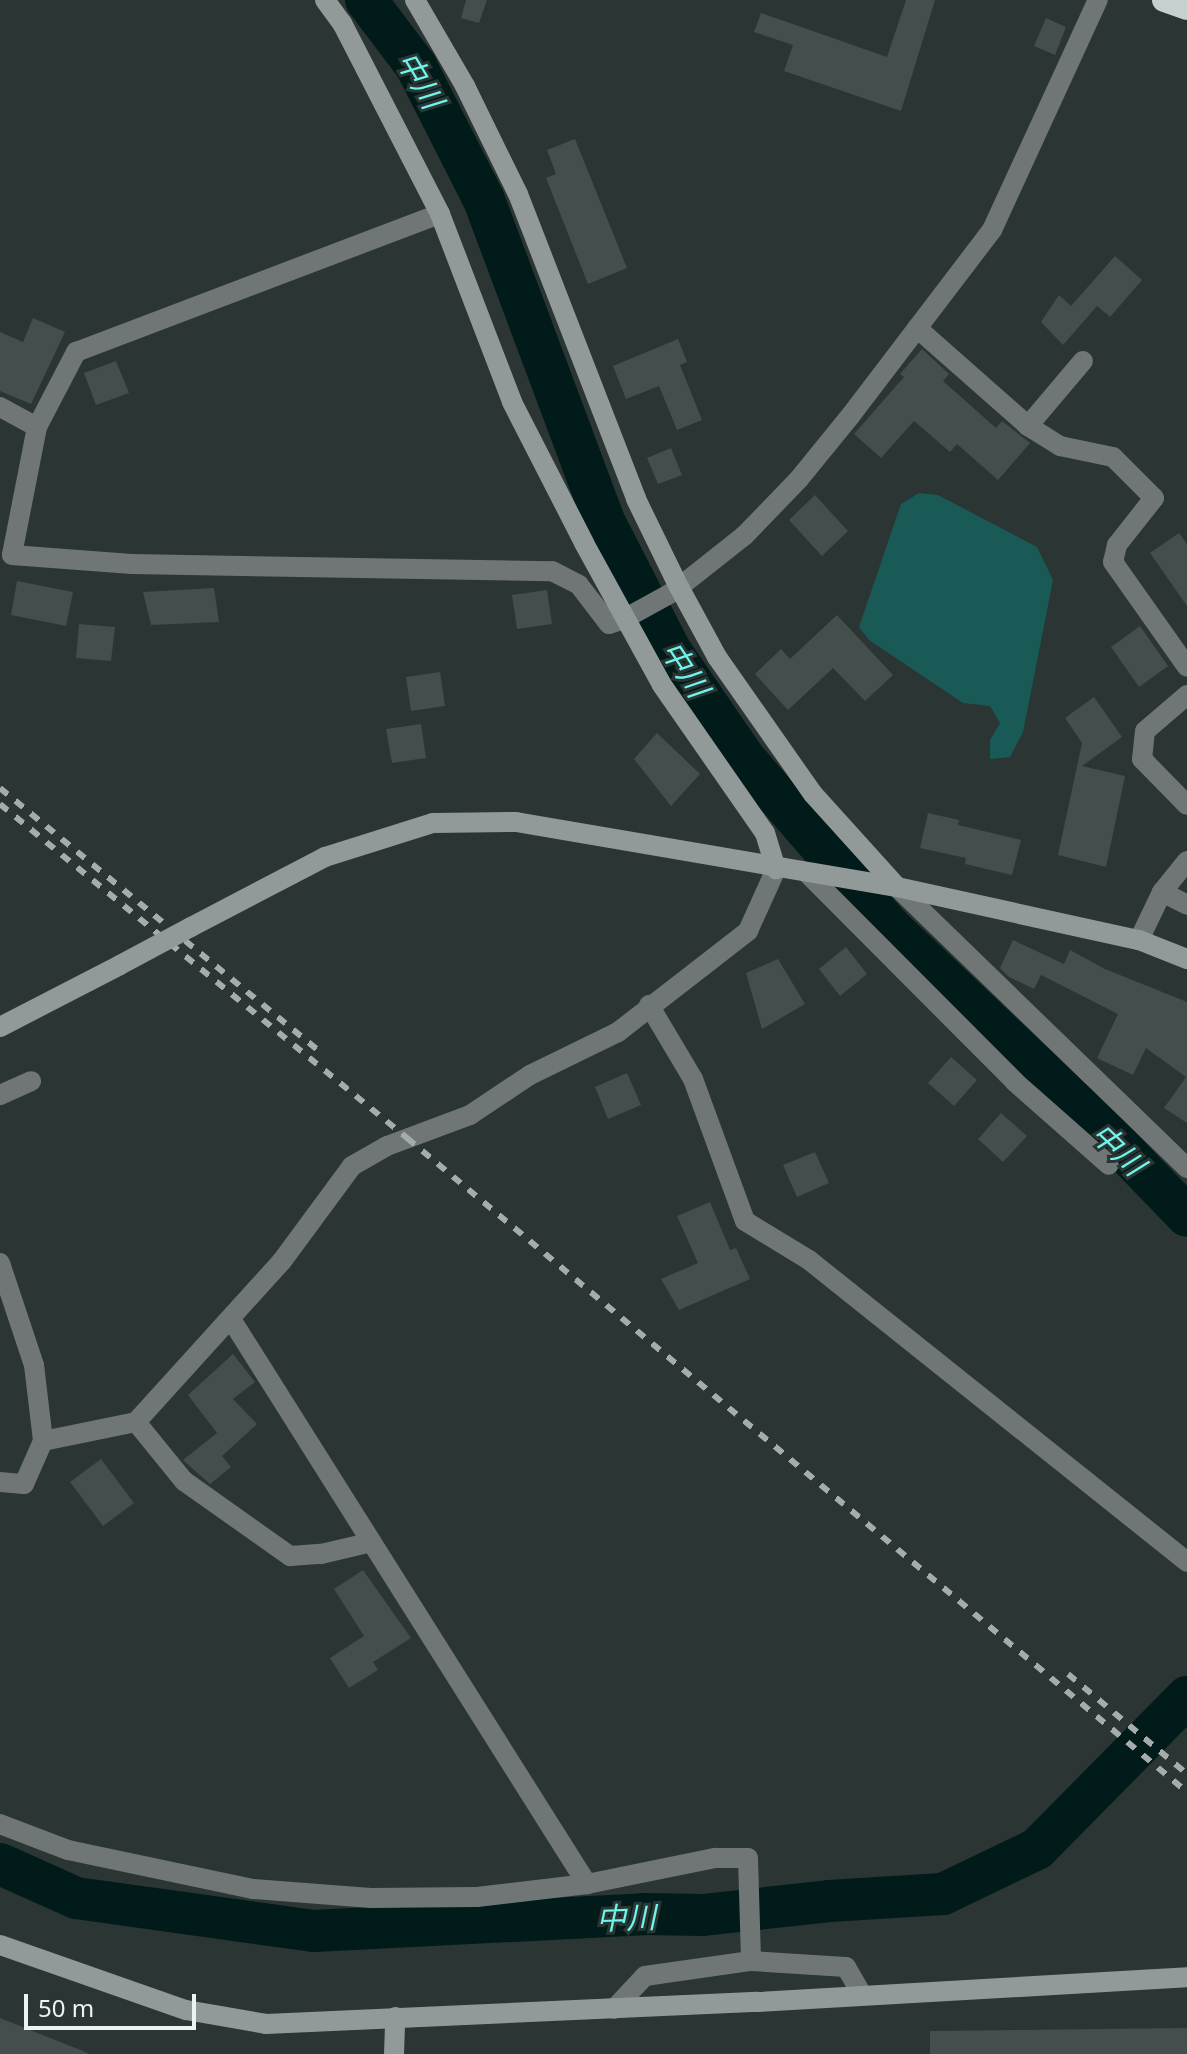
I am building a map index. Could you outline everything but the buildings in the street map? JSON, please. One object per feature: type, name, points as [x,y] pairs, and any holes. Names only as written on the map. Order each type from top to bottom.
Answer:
[{"type":"highway","points":[[1164,0],[1187,8]]},
{"type":"street","points":[[43,1441],[136,1422],[282,1261],[352,1166],[387,1146],[470,1115],[530,1075],[618,1032],[748,931],[776,869],[765,833],[662,685],[630,616],[512,402],[440,214],[342,23],[325,0]]},
{"type":"street","points":[[415,0],[465,86],[518,194],[636,499],[676,590],[717,657],[813,794],[897,887],[1187,1168]]},
{"type":"street","points":[[440,214],[76,352],[37,427],[12,555],[132,564],[552,571],[579,585],[609,624],[630,616],[676,590],[744,536],[799,479],[992,230],[1098,0]]},
{"type":"street","points":[[917,328],[1028,426],[1060,446],[1113,457],[1154,498],[1117,545],[1113,562],[1187,667]]},
{"type":"street","points":[[1028,426],[1083,361]]},
{"type":"street","points":[[0,407],[37,427]]},
{"type":"street","points":[[1187,695],[1145,731],[1142,759],[1187,805]]},
{"type":"street","points":[[0,1027],[325,857],[433,823],[516,822],[776,869],[897,887],[1139,940],[1187,959]]},
{"type":"street","points":[[1139,940],[1162,892],[1187,861]]},
{"type":"street","points":[[808,874],[1015,1082],[1109,1165]]},
{"type":"street","points":[[1162,892],[1187,905]]},
{"type":"street","points":[[649,1005],[693,1079],[745,1221],[809,1260],[1187,1562]]},
{"type":"street","points":[[0,1095],[31,1081]]},
{"type":"street","points":[[0,1263],[34,1365],[43,1441],[24,1484],[0,1482]]},
{"type":"street","points":[[231,1319],[587,1884]]},
{"type":"street","points":[[136,1422],[184,1481],[290,1556],[321,1554],[372,1542]]},
{"type":"street","points":[[0,1824],[68,1850],[253,1889],[371,1898],[477,1897],[587,1884],[726,1858],[748,1858],[752,1954]]},
{"type":"street","points":[[0,1945],[186,2010],[266,2024],[614,2009],[1187,1977]]},
{"type":"street","points":[[614,2009],[645,1976],[752,1954],[846,1967],[862,1995]]},
{"type":"street","points":[[394,2054],[395,2017]]},
{"type":"shaded area","points":[[919,493],[938,495],[1037,547],[1053,580],[1023,732],[1010,757],[990,759],[990,740],[1000,723],[990,706],[963,703],[869,640],[859,627],[901,504]]},
{"type":"waterway","name":"中川","points":[[366,0],[416,66],[484,200],[604,521],[670,650],[745,759],[889,926],[1102,1128],[1187,1216]]},
{"type":"waterway","name":"中川","points":[[0,1864],[76,1898],[314,1931],[644,1914],[703,1915],[829,1901],[943,1894],[1037,1849],[1187,1697]]},
{"type":"railway","points":[[0,788],[318,1050]]},
{"type":"railway","points":[[0,804],[407,1138],[1187,1792]]},
{"type":"railway","points":[[1068,1674],[1187,1774]]}]
